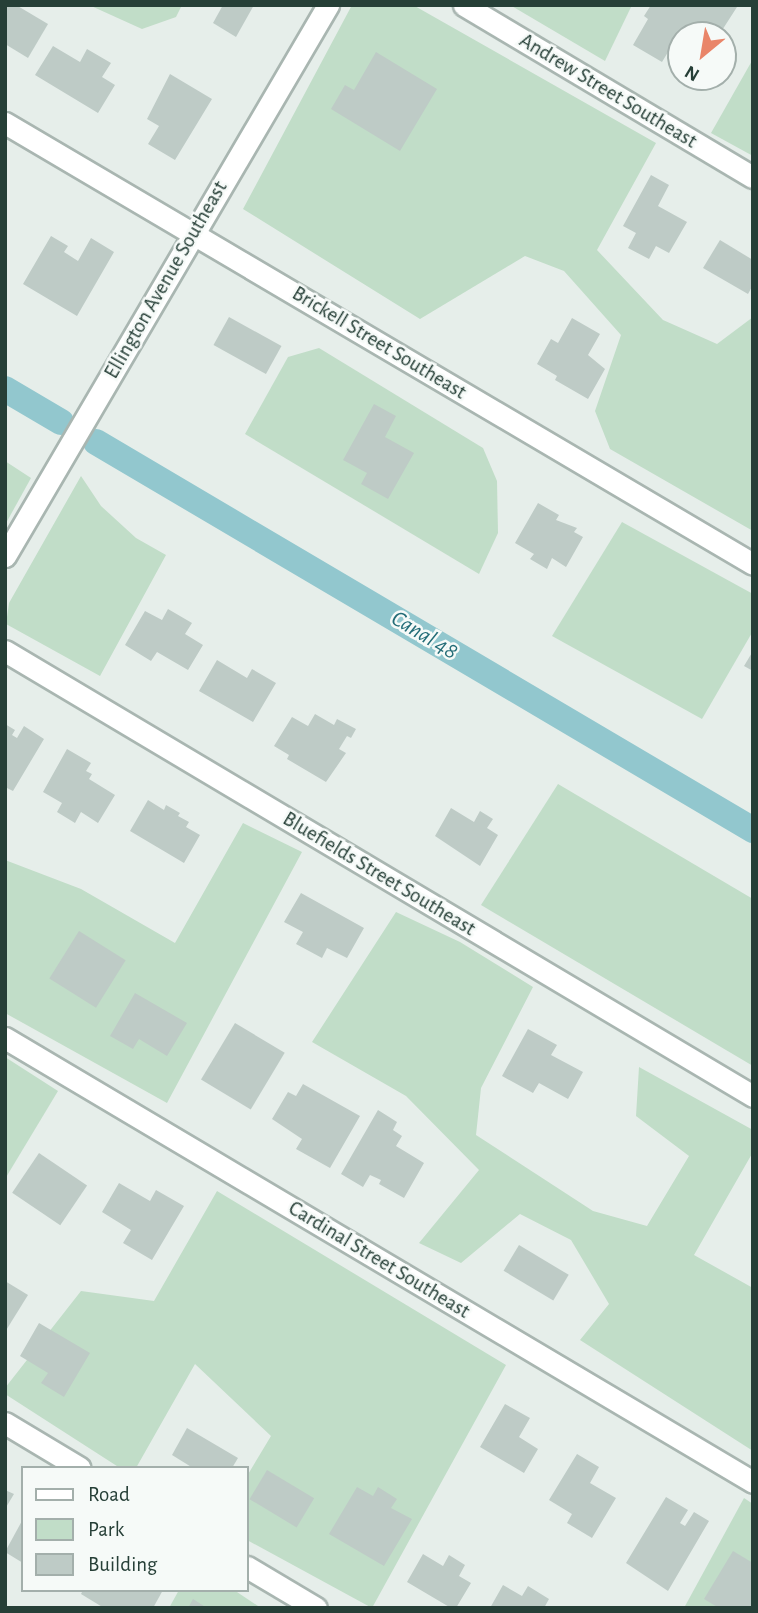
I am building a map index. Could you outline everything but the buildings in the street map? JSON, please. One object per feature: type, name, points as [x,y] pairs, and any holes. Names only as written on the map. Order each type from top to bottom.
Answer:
[{"type":"street","name":"Ellington Avenue Southeast","points":[[5,556],[328,5]]},
{"type":"street","name":"Andrew Street Southeast","points":[[464,5],[753,177]]},
{"type":"street","name":"Brickell Street Southeast","points":[[5,123],[753,564]]},
{"type":"street","name":"Bluefields Street Southeast","points":[[5,651],[753,1096]]},
{"type":"street","name":"Cardinal Street Southeast","points":[[5,1038],[753,1482]]},
{"type":"street","points":[[5,1423],[77,1466]]},
{"type":"street","points":[[248,1568],[316,1608]]},
{"type":"green space","points":[[89,5],[182,5],[176,17],[142,29]]},
{"type":"green space","points":[[352,5],[413,5],[656,143],[597,250],[663,320],[717,344],[753,317],[753,531],[610,449],[595,411],[621,335],[564,271],[525,256],[420,319],[243,209]]},
{"type":"green space","points":[[510,5],[632,5],[605,61]]},
{"type":"green space","points":[[753,59],[753,156],[711,133]]},
{"type":"green space","points":[[319,348],[483,448],[497,481],[498,533],[479,574],[245,434],[288,357]]},
{"type":"green space","points":[[5,461],[31,478],[5,525]]},
{"type":"green space","points":[[81,476],[101,506],[136,538],[166,555],[100,676],[6,624],[9,603]]},
{"type":"green space","points":[[622,522],[753,594],[753,631],[702,719],[552,636]]},
{"type":"green space","points":[[558,784],[753,899],[753,1066],[481,905]]},
{"type":"green space","points":[[243,823],[302,852],[167,1103],[5,1013],[5,860],[81,889],[175,943]]},
{"type":"green space","points":[[396,912],[460,942],[533,987],[481,1088],[476,1135],[593,1211],[647,1226],[689,1156],[636,1116],[639,1067],[753,1130],[753,1152],[694,1255],[753,1288],[753,1451],[580,1340],[609,1304],[571,1240],[520,1214],[461,1263],[419,1243],[479,1170],[406,1096],[312,1042]]},
{"type":"green space","points":[[5,1057],[58,1091],[5,1179]]},
{"type":"green space","points":[[217,1191],[506,1365],[372,1608],[248,1541],[248,1474],[271,1436],[195,1364],[137,1466],[117,1466],[5,1394],[5,1388],[81,1291],[154,1301]]},
{"type":"green space","points":[[744,1498],[753,1504],[753,1608],[684,1608]]},
{"type":"green space","points":[[178,1592],[237,1592],[261,1608],[169,1608]]},
{"type":"waterway","name":"Canal 48","points":[[5,389],[61,422]]},
{"type":"waterway","name":"Canal 48","points":[[96,442],[753,830]]}]
